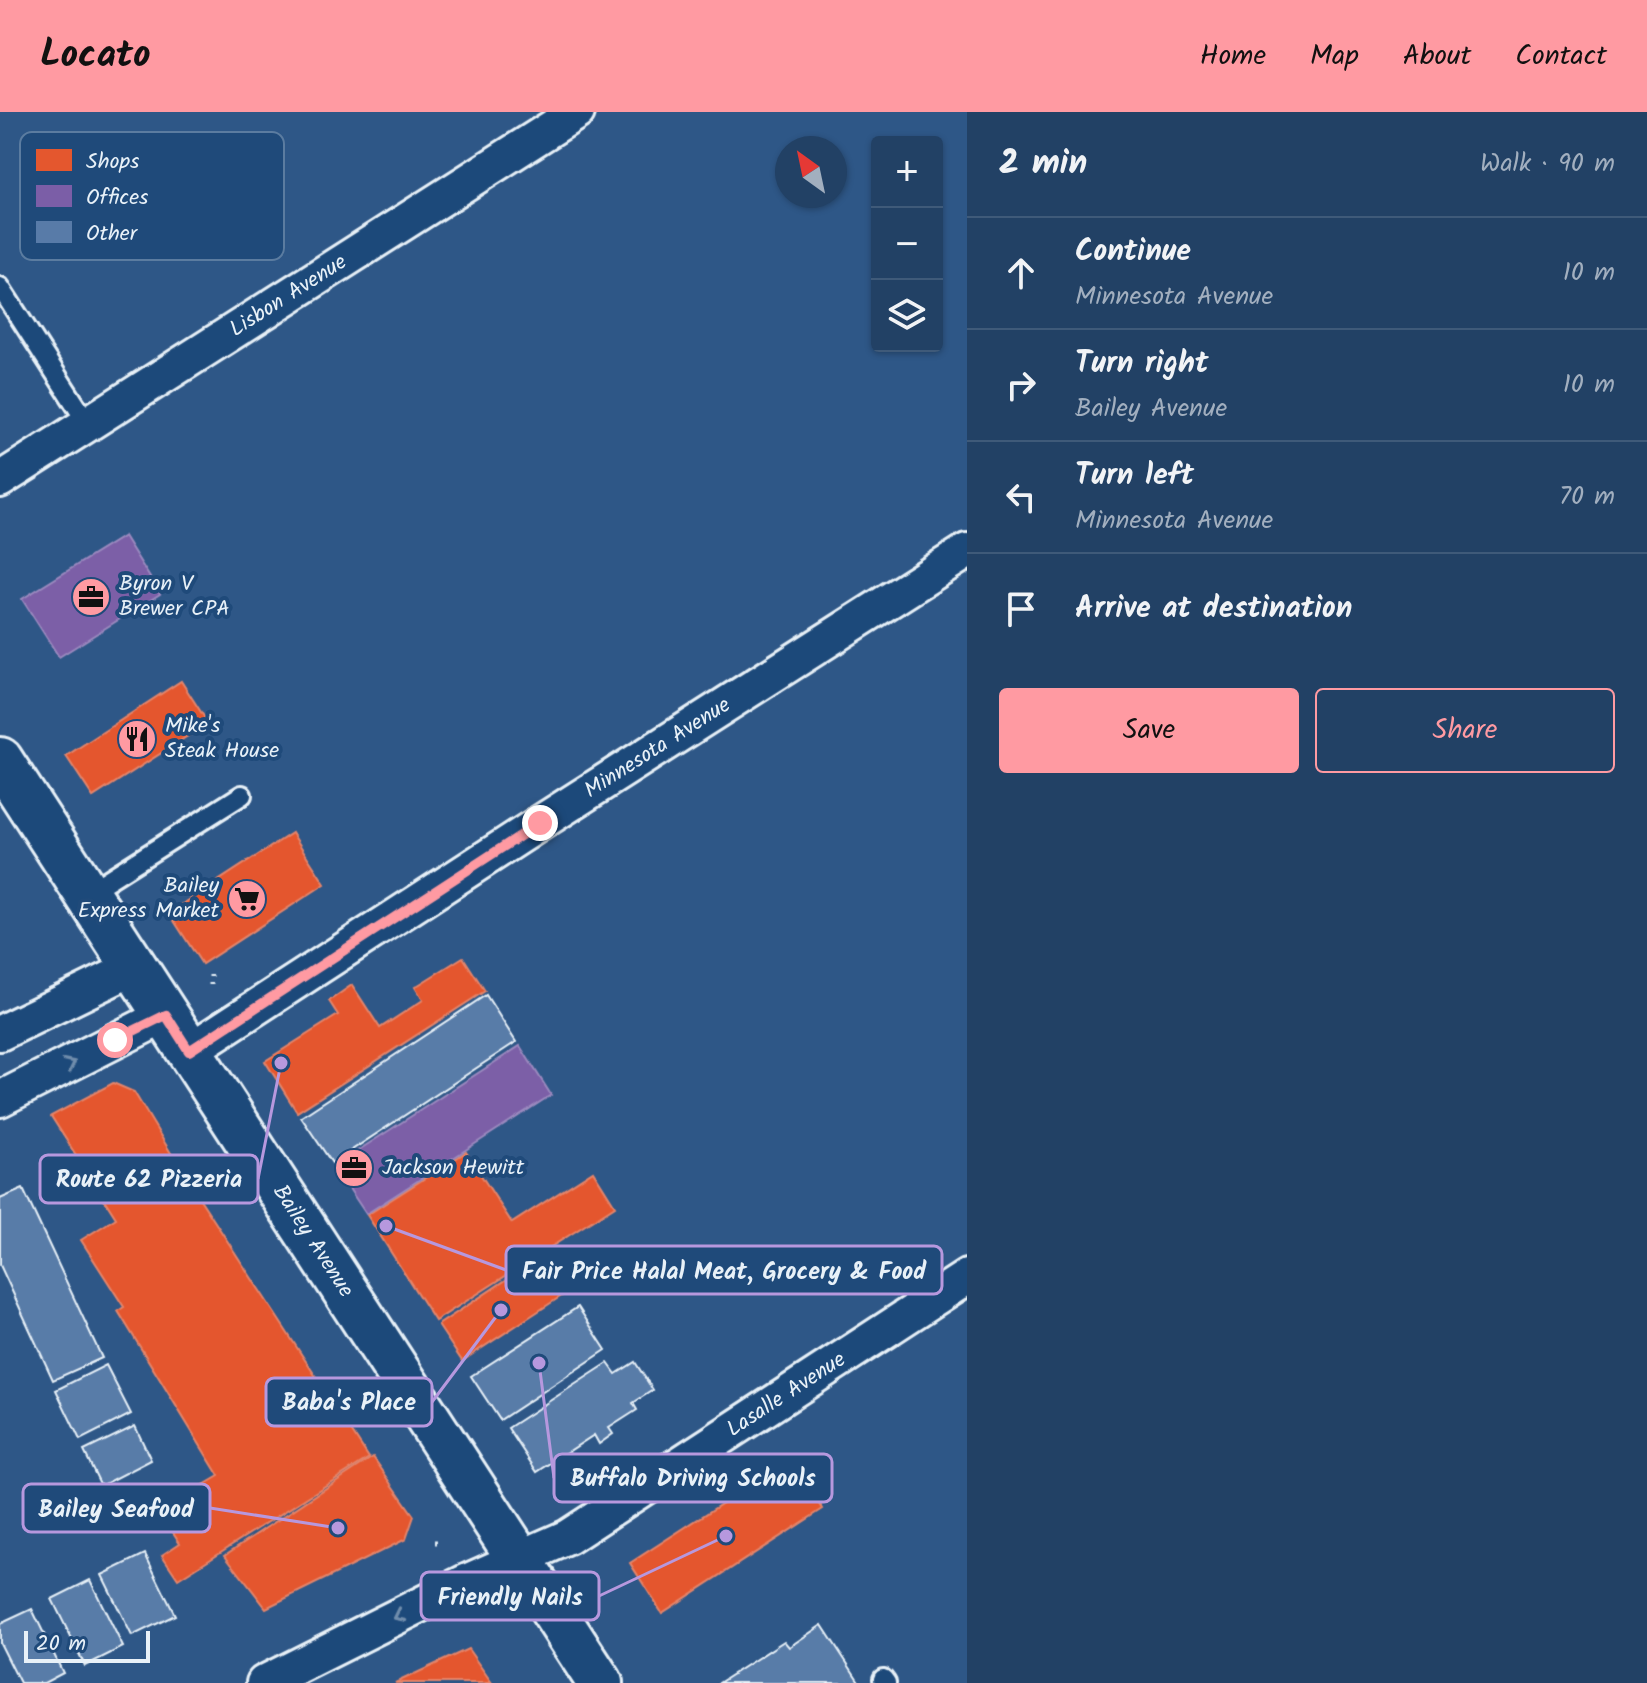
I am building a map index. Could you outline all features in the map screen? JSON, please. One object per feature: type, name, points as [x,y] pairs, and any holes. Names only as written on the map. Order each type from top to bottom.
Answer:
[{"type":"main road","name":"Bailey Avenue","points":[[0,760],[600,1683]]},
{"type":"street","name":"Lisbon Avenue","points":[[0,480],[577,112]]},
{"type":"street","name":"Minnesota Avenue","points":[[189,1051],[967,551]]},
{"type":"street","points":[[0,1033],[135,967]]},
{"type":"street","points":[[0,1099],[166,1015]]},
{"type":"street","name":"Lasalle Avenue","points":[[264,1683],[568,1537],[967,1277]]},
{"type":"lane","points":[[0,287],[88,424]]},
{"type":"lane","points":[[87,893],[242,795]]},
{"type":"path","points":[[211,975],[211,985]]},
{"type":"path","points":[[435,1542],[443,1542]]},
{"type":"building: Shops","name":"Mike's Steak House","points":[[181,681],[208,723],[93,797],[66,756]]},
{"type":"building: Shops","name":"Bailey Express Market","points":[[292,833],[325,884],[202,964],[169,913]]},
{"type":"building: Shops","points":[[463,957],[485,991],[297,1112],[265,1061],[338,1015],[329,1001],[352,985],[380,1028],[423,1000],[415,987]]},
{"type":"building: Shops","points":[[113,1083],[134,1092],[183,1173],[369,1458],[178,1579],[162,1555],[180,1543],[159,1511],[219,1476],[118,1311],[124,1307],[81,1240],[116,1218],[51,1116]]},
{"type":"building: Shops","points":[[466,1152],[512,1223],[593,1171],[615,1206],[435,1321],[367,1215]]},
{"type":"building: Shops","points":[[539,1258],[563,1295],[462,1361],[438,1325]]},
{"type":"building: Shops","points":[[373,1457],[414,1516],[406,1539],[266,1608],[225,1555]]},
{"type":"building: Shops","points":[[780,1466],[785,1473],[795,1466],[823,1509],[662,1613],[630,1563]]},
{"type":"building: Shops","points":[[468,1649],[492,1683],[395,1683]]},
{"type":"building: Offices","name":"Byron V Brewer CPA","points":[[124,536],[160,594],[59,657],[22,599]]},
{"type":"building: Offices","points":[[520,1046],[551,1095],[366,1214],[334,1166]]},
{"type":"building: Other","points":[[486,995],[516,1042],[332,1163],[301,1117]]},
{"type":"building: Other","points":[[23,1189],[102,1358],[53,1380],[0,1265],[0,1199]]},
{"type":"building: Other","points":[[578,1307],[606,1350],[500,1420],[471,1376]]},
{"type":"building: Other","points":[[635,1362],[653,1390],[633,1403],[637,1410],[609,1428],[613,1434],[599,1444],[594,1435],[537,1472],[508,1428],[608,1363],[616,1374]]},
{"type":"building: Other","points":[[106,1365],[131,1414],[80,1440],[56,1390]]},
{"type":"building: Other","points":[[135,1426],[151,1460],[101,1486],[84,1451]]},
{"type":"building: Other","points":[[145,1554],[175,1615],[132,1636],[102,1575]]},
{"type":"building: Other","points":[[90,1580],[123,1647],[85,1666],[52,1599]]},
{"type":"building: Other","points":[[32,1609],[63,1673],[44,1683],[20,1683],[0,1643],[0,1624]]},
{"type":"building: Other","points":[[822,1625],[860,1683],[719,1683],[784,1641],[789,1647]]},
{"type":"place","name":"Byron V Brewer CPA","points":[[91,597]]},
{"type":"place","name":"Mike's Steak House","points":[[137,739]]},
{"type":"place","name":"Bailey Express Market","points":[[247,899]]},
{"type":"place","name":"Route 62 Pizzeria","points":[[281,1063]]},
{"type":"place","name":"Jackson Hewitt","points":[[354,1168]]},
{"type":"place","name":"Fair Price Halal Meat, Grocery & Food","points":[[386,1226]]},
{"type":"place","name":"Baba's Place","points":[[501,1310]]},
{"type":"place","name":"Buffalo Driving Schools","points":[[539,1363]]},
{"type":"place","name":"Bailey Seafood","points":[[338,1528]]},
{"type":"place","name":"Friendly Nails","points":[[726,1536]]},
{"type":"route","points":[[115,1040],[166,1015],[189,1051],[540,823]]}]
